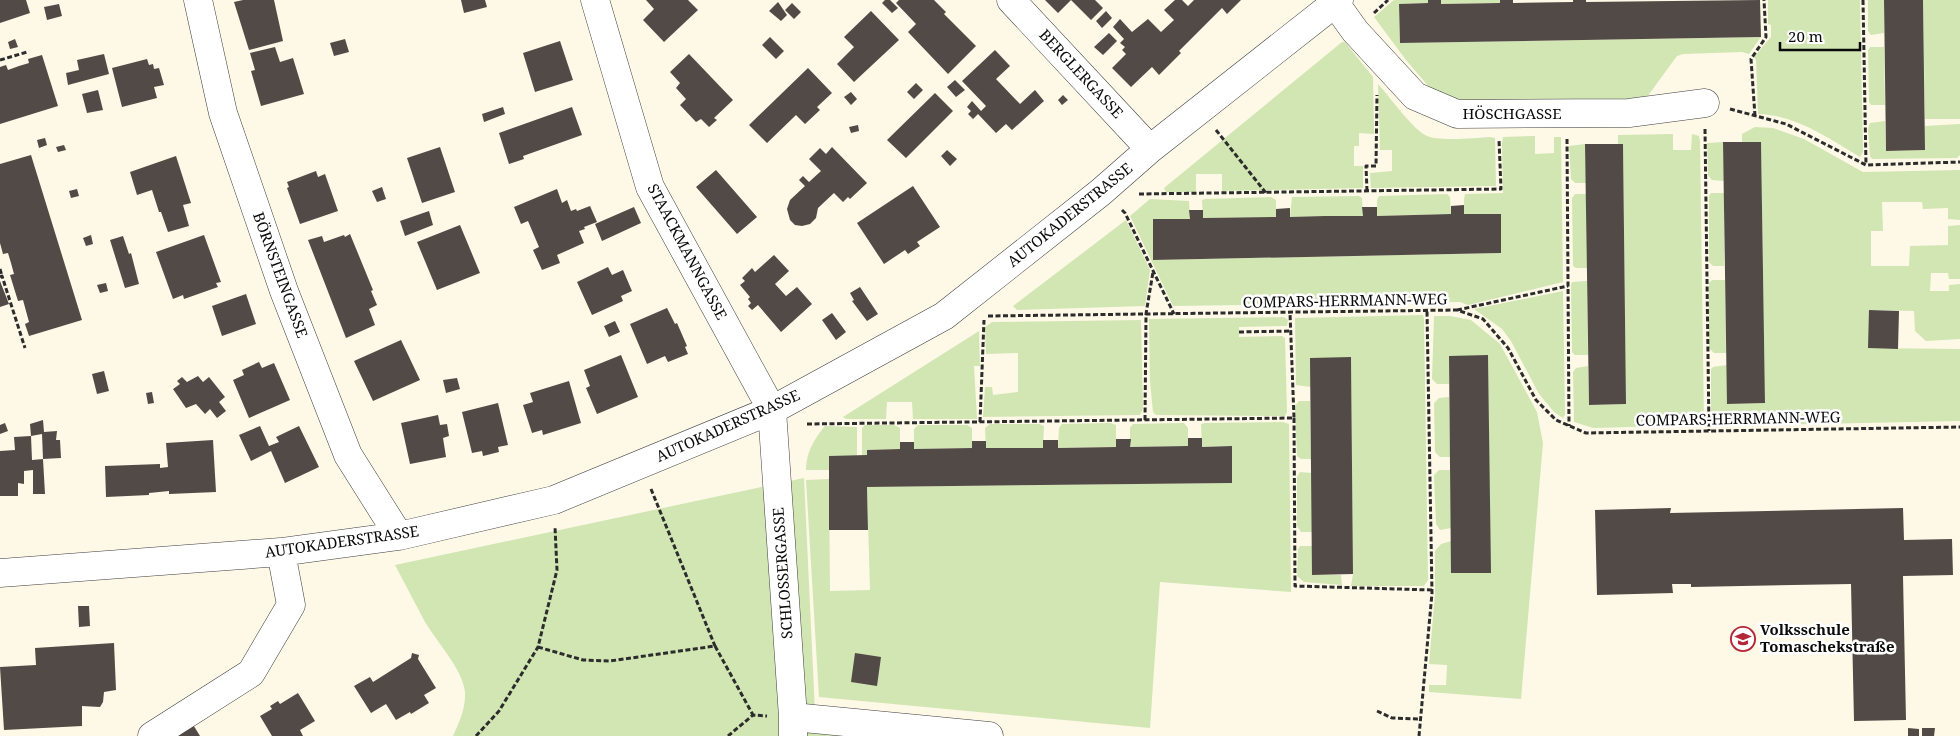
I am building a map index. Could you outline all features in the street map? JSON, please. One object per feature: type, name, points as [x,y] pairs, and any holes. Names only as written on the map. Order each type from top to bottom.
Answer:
[{"type":"street","name":"BÖRNSTEINGASSE","points":[[198,0],[223,112],[284,291],[348,455],[399,536]]},
{"type":"street","name":"STAACKMANNGASSE","points":[[595,0],[650,187],[773,417]]},
{"type":"street","name":"BERGLERGASSE","points":[[1011,0],[1150,149]]},
{"type":"street","name":"AUTOKADERSTRASSE","points":[[0,573],[281,552],[399,536],[554,500],[641,465],[773,417],[944,316],[1101,192],[1150,149],[1337,2]]},
{"type":"street","name":"HÖSCHGASSE","points":[[1337,2],[1355,31],[1415,96],[1457,114],[1629,113],[1705,103]]},
{"type":"street","name":"SCHLOSSERGASSE","points":[[773,417],[786,723]]},
{"type":"street","points":[[152,736],[251,673],[291,606],[281,552]]},
{"type":"street","points":[[786,723],[989,736]]},
{"type":"path","points":[[1755,116],[1751,59],[1766,37],[1764,0]]},
{"type":"path","points":[[1863,0],[1866,165]]},
{"type":"path","points":[[0,60],[27,52]]},
{"type":"path","points":[[1367,191],[1366,166],[1376,166],[1377,54]]},
{"type":"path","points":[[1709,431],[1705,103],[1786,124],[1866,165],[1960,162]]},
{"type":"path","points":[[1200,110],[1266,193]]},
{"type":"path","points":[[1566,114],[1569,426]]},
{"type":"path","points":[[1101,192],[1150,195],[1501,189],[1499,115]]},
{"type":"path","points":[[1101,192],[1125,212],[1174,314]]},
{"type":"path","points":[[0,268],[1,277],[24,348]]},
{"type":"path","points":[[1145,420],[1146,314],[1153,272]]},
{"type":"path","points":[[1457,310],[1568,286]]},
{"type":"path","name":"COMPARS-HERRMANN-WEG","points":[[980,422],[984,316],[1457,310],[1483,320],[1508,348],[1536,400],[1556,420],[1586,433],[1960,427]]},
{"type":"path","points":[[1419,736],[1432,590],[1427,311]]},
{"type":"path","points":[[1290,313],[1294,418],[1295,586],[1432,590]]},
{"type":"path","points":[[1239,332],[1291,331]]},
{"type":"path","points":[[773,417],[980,422],[1294,418]]},
{"type":"path","points":[[641,465],[715,646],[753,715],[786,723]]},
{"type":"path","points":[[476,736],[499,711],[538,647],[557,570],[554,500]]},
{"type":"path","points":[[538,647],[583,660],[610,660],[715,646]]},
{"type":"path","points":[[1377,711],[1392,718],[1420,720]]},
{"type":"path","points":[[728,736],[753,715]]},
{"type":"green space","points":[[1394,0],[1428,0],[1428,3],[1399,4],[1400,43],[1761,37],[1749,54],[1742,52],[1683,54],[1677,56],[1647,97],[1637,100],[1458,101],[1430,88],[1406,60],[1374,17]]},
{"type":"green space","points":[[1441,0],[1500,0],[1500,3],[1441,4]]},
{"type":"green space","points":[[1768,0],[1860,0],[1863,152],[1860,157],[1824,135],[1799,123],[1772,115],[1758,114],[1756,60],[1754,57],[1771,37],[1771,25],[1768,24]]},
{"type":"green space","points":[[1868,0],[1884,0],[1884,33],[1871,35],[1868,31]]},
{"type":"green space","points":[[1923,0],[1960,0],[1960,119],[1925,119]]},
{"type":"green space","points":[[1342,42],[1345,42],[1373,77],[1374,134],[1359,133],[1359,146],[1354,146],[1354,166],[1363,166],[1363,188],[1222,191],[1222,174],[1196,174],[1196,192],[1166,192],[1164,188]]},
{"type":"green space","points":[[1870,47],[1884,47],[1885,105],[1871,105],[1869,102],[1868,50]]},
{"type":"green space","points":[[1378,84],[1407,119],[1425,135],[1447,139],[1495,138],[1496,186],[1371,188],[1370,173],[1392,171],[1392,150],[1380,150]]},
{"type":"green space","points":[[1885,121],[1886,151],[1925,150],[1925,126],[1960,124],[1960,155],[1957,158],[1872,159],[1870,156],[1868,129],[1870,123]]},
{"type":"green space","points":[[1755,127],[1773,128],[1804,139],[1863,172],[1960,170],[1960,220],[1948,219],[1948,208],[1923,209],[1922,202],[1882,202],[1883,231],[1871,231],[1871,266],[1909,266],[1910,246],[1948,245],[1948,226],[1960,225],[1960,279],[1949,279],[1948,273],[1931,273],[1930,291],[1949,291],[1949,285],[1960,284],[1960,339],[1926,341],[1915,331],[1914,311],[1869,310],[1869,348],[1960,349],[1960,421],[1716,426],[1711,421],[1711,369],[1713,367],[1727,365],[1727,404],[1765,403],[1761,142],[1742,142],[1742,134]]},
{"type":"green space","points":[[1673,134],[1673,150],[1691,150],[1692,134],[1699,136],[1700,141],[1704,423],[1701,425],[1593,428],[1574,422],[1573,372],[1576,368],[1588,366],[1589,405],[1626,404],[1623,144],[1618,144],[1618,135]]},
{"type":"green space","points":[[1535,136],[1535,154],[1554,153],[1554,137],[1561,137],[1563,282],[1468,305],[1460,302],[1173,306],[1130,216],[1150,199],[1189,201],[1190,219],[1153,219],[1154,260],[1501,253],[1501,214],[1464,214],[1465,194],[1503,193],[1503,137]]},
{"type":"green space","points":[[1723,142],[1724,181],[1712,180],[1708,175],[1707,143]]},
{"type":"green space","points":[[1585,144],[1586,183],[1575,183],[1571,179],[1569,146]]},
{"type":"green space","points":[[1711,193],[1724,193],[1724,266],[1713,266],[1709,262],[1709,196]]},
{"type":"green space","points":[[1447,194],[1450,197],[1451,214],[1377,216],[1377,200],[1379,196]]},
{"type":"green space","points":[[1575,194],[1586,194],[1587,268],[1576,268],[1573,266],[1572,198]]},
{"type":"green space","points":[[1359,196],[1362,198],[1363,216],[1290,217],[1292,197]]},
{"type":"green space","points":[[1271,197],[1276,200],[1276,217],[1203,218],[1202,200],[1205,199]]},
{"type":"green space","points":[[1126,220],[1150,270],[1145,306],[1017,310],[1013,306]]},
{"type":"green space","points":[[1712,280],[1725,280],[1726,353],[1714,353],[1709,348],[1709,283]]},
{"type":"green space","points":[[1587,281],[1588,355],[1575,355],[1572,352],[1571,285],[1572,282]]},
{"type":"green space","points":[[1563,291],[1565,415],[1563,418],[1554,412],[1539,394],[1511,341],[1502,329],[1474,309]]},
{"type":"green space","points":[[1423,315],[1428,580],[1424,586],[1351,586],[1353,574],[1351,358],[1311,358],[1311,387],[1296,385],[1295,318]]},
{"type":"green space","points":[[1434,316],[1450,316],[1471,320],[1500,344],[1537,412],[1543,443],[1521,699],[1429,692],[1429,685],[1446,685],[1447,665],[1429,664],[1435,594],[1435,551],[1441,544],[1451,541],[1451,573],[1490,573],[1488,356],[1449,356],[1449,384],[1437,384],[1432,379]]},
{"type":"green space","points":[[1284,317],[1288,320],[1287,326],[1239,327],[1239,337],[1282,336],[1285,338],[1287,412],[1285,416],[1156,415],[1153,412],[1150,381],[1149,319]]},
{"type":"green space","points":[[1141,320],[1143,409],[1140,415],[983,417],[985,387],[992,387],[993,395],[1018,392],[1018,353],[986,354],[985,327],[992,322]]},
{"type":"green space","points":[[979,331],[980,366],[974,366],[977,419],[913,419],[912,402],[887,402],[886,419],[846,419],[843,417]]},
{"type":"green space","points":[[1449,397],[1450,457],[1440,457],[1435,452],[1434,403],[1439,398]]},
{"type":"green space","points":[[1299,401],[1310,401],[1311,459],[1301,459],[1297,456],[1295,406]]},
{"type":"green space","points":[[1283,422],[1289,424],[1291,592],[1160,582],[1150,728],[819,697],[806,480],[829,479],[830,591],[870,590],[867,487],[1232,483],[1232,446],[1202,447],[1201,424]]},
{"type":"green space","points":[[1110,423],[1116,425],[1116,447],[1058,448],[1059,428],[1062,424]]},
{"type":"green space","points":[[1184,423],[1188,428],[1188,446],[1130,447],[1130,428],[1133,424]]},
{"type":"green space","points":[[990,424],[1039,424],[1044,426],[1043,448],[986,448],[985,428]]},
{"type":"green space","points":[[865,425],[894,425],[900,428],[900,449],[867,450],[867,455],[862,456],[862,428]]},
{"type":"green space","points":[[918,425],[967,425],[972,428],[972,448],[914,449],[914,429]]},
{"type":"green space","points":[[825,426],[857,427],[857,456],[829,456],[829,470],[806,470],[811,446]]},
{"type":"green space","points":[[1439,470],[1450,470],[1451,528],[1440,530],[1436,524],[1434,475]]},
{"type":"green space","points":[[1300,472],[1312,473],[1312,532],[1301,532],[1297,526],[1297,477]]},
{"type":"green space","points":[[804,478],[816,733],[842,736],[453,736],[463,710],[465,692],[463,683],[455,665],[425,622],[395,565]]},
{"type":"green space","points":[[1300,546],[1312,546],[1312,575],[1341,575],[1342,585],[1304,582],[1297,576],[1298,549]]},
{"type":"building","points":[[0,0],[26,0],[30,13],[0,23]]},
{"type":"building","points":[[243,0],[274,0],[283,41],[249,50],[234,2]]},
{"type":"building","points":[[461,0],[485,0],[487,7],[464,13]]},
{"type":"building","points":[[646,0],[688,0],[698,10],[664,42],[643,20],[654,9]]},
{"type":"building","points":[[885,0],[890,0],[898,8],[892,13],[882,3]]},
{"type":"building","points":[[899,0],[934,0],[946,12],[944,14],[976,46],[948,74],[908,32],[916,24],[896,3]]},
{"type":"building","points":[[1045,0],[1071,0],[1058,13]]},
{"type":"building","points":[[1071,0],[1095,0],[1103,8],[1091,20]]},
{"type":"building","points":[[1175,0],[1182,0],[1188,6],[1194,0],[1241,0],[1227,14],[1222,8],[1179,51],[1181,53],[1159,75],[1152,67],[1131,87],[1112,68],[1126,54],[1122,50],[1125,47],[1120,43],[1124,39],[1113,27],[1120,19],[1132,32],[1148,19],[1161,32],[1174,20],[1164,10]]},
{"type":"building","points":[[1428,0],[1441,0],[1441,4],[1500,3],[1500,0],[1513,0],[1513,3],[1573,2],[1573,0],[1586,0],[1586,2],[1760,0],[1761,37],[1400,43],[1399,4],[1428,3]]},
{"type":"building","points":[[1884,0],[1923,0],[1925,150],[1886,151]]},
{"type":"building","points":[[778,2],[787,15],[781,21],[769,11]]},
{"type":"building","points":[[792,3],[801,12],[794,19],[785,10]]},
{"type":"building","points":[[59,4],[62,16],[47,20],[44,7]]},
{"type":"building","points":[[871,11],[899,40],[854,82],[837,64],[854,47],[844,37]]},
{"type":"building","points":[[1106,11],[1112,18],[1102,28],[1096,21]]},
{"type":"building","points":[[1109,33],[1117,41],[1103,55],[1094,47]]},
{"type":"building","points":[[770,37],[784,51],[776,59],[762,45]]},
{"type":"building","points":[[15,39],[18,47],[10,49],[8,42]]},
{"type":"building","points":[[345,39],[349,52],[334,56],[330,43]]},
{"type":"building","points":[[560,41],[573,80],[535,92],[523,53]]},
{"type":"building","points":[[275,47],[280,62],[293,58],[304,94],[261,106],[251,71],[255,70],[250,53]]},
{"type":"building","points":[[995,50],[1010,66],[996,79],[1020,104],[1035,90],[1044,101],[1012,130],[1006,124],[996,133],[978,114],[973,119],[968,114],[971,111],[967,107],[972,101],[981,111],[986,106],[962,81]]},
{"type":"building","points":[[104,54],[109,74],[68,85],[66,73],[79,70],[77,60]]},
{"type":"building","points":[[689,54],[733,100],[714,118],[717,120],[709,127],[701,119],[696,122],[680,105],[686,99],[676,88],[680,83],[670,72]]},
{"type":"building","points":[[42,55],[58,106],[0,124],[0,67],[6,65],[8,70],[29,63],[28,59]]},
{"type":"building","points":[[147,59],[149,65],[153,64],[154,69],[159,68],[164,85],[154,87],[157,98],[122,107],[112,68]]},
{"type":"building","points":[[808,68],[832,93],[817,107],[820,110],[805,124],[796,115],[767,143],[749,125]]},
{"type":"building","points":[[955,80],[965,90],[956,97],[947,87]]},
{"type":"building","points":[[916,83],[923,90],[914,99],[907,92]]},
{"type":"building","points":[[98,90],[103,110],[87,113],[82,94]]},
{"type":"building","points":[[851,92],[857,99],[851,105],[844,97]]},
{"type":"building","points":[[935,93],[953,111],[906,158],[887,140]]},
{"type":"building","points":[[1063,95],[1068,100],[1062,105],[1058,100]]},
{"type":"building","points":[[503,107],[505,114],[484,122],[482,114]]},
{"type":"building","points":[[572,107],[582,135],[523,156],[524,159],[509,164],[499,133]]},
{"type":"building","points":[[858,125],[859,131],[851,133],[849,127]]},
{"type":"building","points":[[45,138],[47,145],[39,148],[37,140]]},
{"type":"building","points":[[1723,142],[1761,142],[1765,403],[1727,404]]},
{"type":"building","points":[[1585,144],[1623,144],[1626,404],[1589,405]]},
{"type":"building","points":[[64,145],[66,150],[58,152],[56,147]]},
{"type":"building","points":[[440,147],[455,192],[422,203],[407,158]]},
{"type":"building","points":[[832,147],[867,183],[850,199],[848,197],[843,202],[834,193],[818,208],[816,218],[810,224],[795,225],[790,220],[787,209],[790,200],[805,186],[799,180],[803,176],[809,182],[821,171],[809,159],[820,148],[826,154]]},
{"type":"building","points":[[947,150],[957,159],[950,166],[941,156]]},
{"type":"building","points":[[31,155],[82,320],[29,336],[25,324],[29,322],[23,300],[18,301],[10,275],[14,274],[8,253],[3,254],[0,243],[0,164]]},
{"type":"building","points":[[176,156],[191,203],[183,205],[189,226],[168,232],[152,190],[137,195],[130,172]]},
{"type":"building","points":[[716,170],[757,217],[737,234],[696,187]]},
{"type":"building","points":[[316,171],[318,177],[325,174],[338,211],[300,224],[287,188],[289,187],[287,182]]},
{"type":"building","points":[[913,186],[940,227],[917,242],[920,246],[908,254],[905,250],[884,264],[857,223]]},
{"type":"building","points":[[382,187],[386,199],[377,202],[372,191]]},
{"type":"building","points":[[77,189],[79,196],[71,198],[69,191]]},
{"type":"building","points":[[557,189],[562,203],[567,200],[571,211],[576,209],[577,211],[590,206],[597,222],[579,231],[584,243],[557,255],[560,263],[542,270],[533,250],[539,247],[528,221],[521,224],[514,207]]},
{"type":"building","points":[[1464,205],[1464,214],[1501,214],[1501,253],[1153,260],[1153,219],[1190,219],[1189,210],[1203,210],[1203,218],[1276,217],[1276,209],[1290,208],[1290,217],[1363,216],[1362,207],[1377,207],[1377,216],[1451,214],[1451,206]]},
{"type":"building","points":[[634,207],[641,223],[602,241],[595,224]]},
{"type":"building","points":[[429,211],[433,225],[405,236],[400,221]]},
{"type":"building","points":[[460,225],[480,273],[437,290],[417,242]]},
{"type":"building","points":[[350,234],[373,290],[371,291],[377,305],[369,309],[375,325],[346,338],[308,240],[322,236],[324,242]]},
{"type":"building","points":[[91,235],[93,244],[86,246],[83,238]]},
{"type":"building","points":[[204,235],[221,282],[216,283],[218,287],[184,299],[183,295],[173,299],[156,252]]},
{"type":"building","points":[[123,236],[129,254],[131,253],[139,284],[125,288],[110,240]]},
{"type":"building","points":[[774,255],[789,271],[775,284],[786,296],[797,287],[812,304],[781,332],[758,305],[752,310],[748,306],[751,303],[748,299],[750,297],[740,285],[745,281],[742,278],[752,268],[755,272]]},
{"type":"building","points":[[608,267],[612,275],[623,270],[632,291],[621,296],[623,301],[592,315],[577,282]]},
{"type":"building","points":[[0,281],[9,304],[0,307]]},
{"type":"building","points":[[106,283],[108,291],[100,293],[97,285]]},
{"type":"building","points":[[860,287],[878,314],[867,321],[852,301],[854,300],[850,293]]},
{"type":"building","points":[[246,294],[256,324],[222,336],[212,306]]},
{"type":"building","points":[[667,308],[675,324],[677,323],[687,346],[685,347],[688,354],[668,362],[665,356],[647,364],[630,324]]},
{"type":"building","points":[[1869,310],[1899,311],[1898,349],[1868,348]]},
{"type":"building","points":[[832,313],[846,332],[836,340],[822,320]]},
{"type":"building","points":[[615,321],[620,332],[609,337],[604,326]]},
{"type":"building","points":[[401,340],[420,380],[373,401],[354,361]]},
{"type":"building","points":[[621,355],[638,397],[597,414],[586,388],[590,386],[584,370]]},
{"type":"building","points":[[1488,355],[1491,573],[1451,573],[1449,356]]},
{"type":"building","points":[[1351,357],[1353,574],[1312,575],[1310,358]]},
{"type":"building","points":[[259,362],[262,368],[274,363],[290,400],[249,418],[233,380],[244,375],[242,370]]},
{"type":"building","points":[[104,371],[109,391],[97,394],[92,374]]},
{"type":"building","points":[[198,376],[203,382],[209,377],[225,397],[219,402],[226,411],[217,418],[210,409],[205,414],[196,404],[186,408],[173,389],[180,384],[177,381],[182,377],[187,382]]},
{"type":"building","points":[[457,378],[460,389],[446,393],[443,380]]},
{"type":"building","points":[[569,381],[581,423],[543,435],[542,430],[532,433],[523,405],[533,402],[530,393]]},
{"type":"building","points":[[152,392],[154,403],[148,404],[146,393]]},
{"type":"building","points":[[498,403],[508,445],[498,447],[499,452],[483,456],[482,451],[472,453],[462,412]]},
{"type":"building","points":[[438,415],[440,425],[447,424],[449,436],[443,438],[446,457],[410,464],[401,423]]},
{"type":"building","points":[[43,420],[44,432],[57,431],[56,440],[60,440],[61,458],[43,459],[42,434],[31,436],[30,424]]},
{"type":"building","points":[[5,423],[8,431],[0,434],[0,425]]},
{"type":"building","points":[[260,426],[269,446],[279,442],[276,437],[299,426],[319,467],[285,483],[271,451],[251,461],[239,435]]},
{"type":"building","points":[[31,436],[32,460],[43,459],[45,494],[33,494],[33,470],[24,471],[24,484],[18,483],[18,496],[0,496],[0,451],[15,450],[14,437]]},
{"type":"building","points":[[1188,438],[1202,438],[1202,447],[1232,446],[1232,483],[867,487],[868,530],[829,530],[829,456],[867,455],[867,450],[900,449],[900,442],[914,442],[914,449],[972,448],[972,441],[986,441],[986,448],[1043,448],[1043,440],[1058,440],[1058,448],[1116,447],[1116,439],[1131,439],[1130,447],[1188,446]]},
{"type":"building","points":[[213,440],[216,492],[169,494],[169,491],[149,493],[149,495],[106,497],[105,466],[160,464],[160,468],[168,467],[166,443]]},
{"type":"building","points":[[1671,508],[1670,513],[1903,508],[1904,540],[1952,539],[1953,575],[1903,576],[1906,720],[1854,721],[1851,584],[1691,587],[1691,584],[1672,584],[1673,593],[1597,595],[1595,510]]},
{"type":"building","points":[[78,606],[89,606],[90,626],[79,627]]},
{"type":"building","points":[[114,643],[116,690],[104,692],[103,702],[100,707],[82,706],[82,726],[4,730],[0,667],[36,665],[35,648]]},
{"type":"building","points":[[412,653],[419,655],[418,659],[436,688],[424,695],[429,703],[411,714],[410,712],[396,720],[386,704],[371,713],[354,686],[370,677],[373,682],[411,658]]},
{"type":"building","points":[[855,653],[881,657],[877,686],[851,682]]},
{"type":"building","points":[[298,693],[315,721],[300,730],[303,736],[272,736],[260,716],[272,709],[270,706],[278,701],[280,704]]},
{"type":"building","points":[[192,723],[200,736],[169,736]]},
{"type":"building","points":[[1908,728],[1919,729],[1919,736],[1908,736]]},
{"type":"building","points":[[1922,728],[1935,728],[1934,736],[1922,736]]},
{"type":"place","name":"Volksschule Tomaschekstraße","points":[[1743,639]]}]
